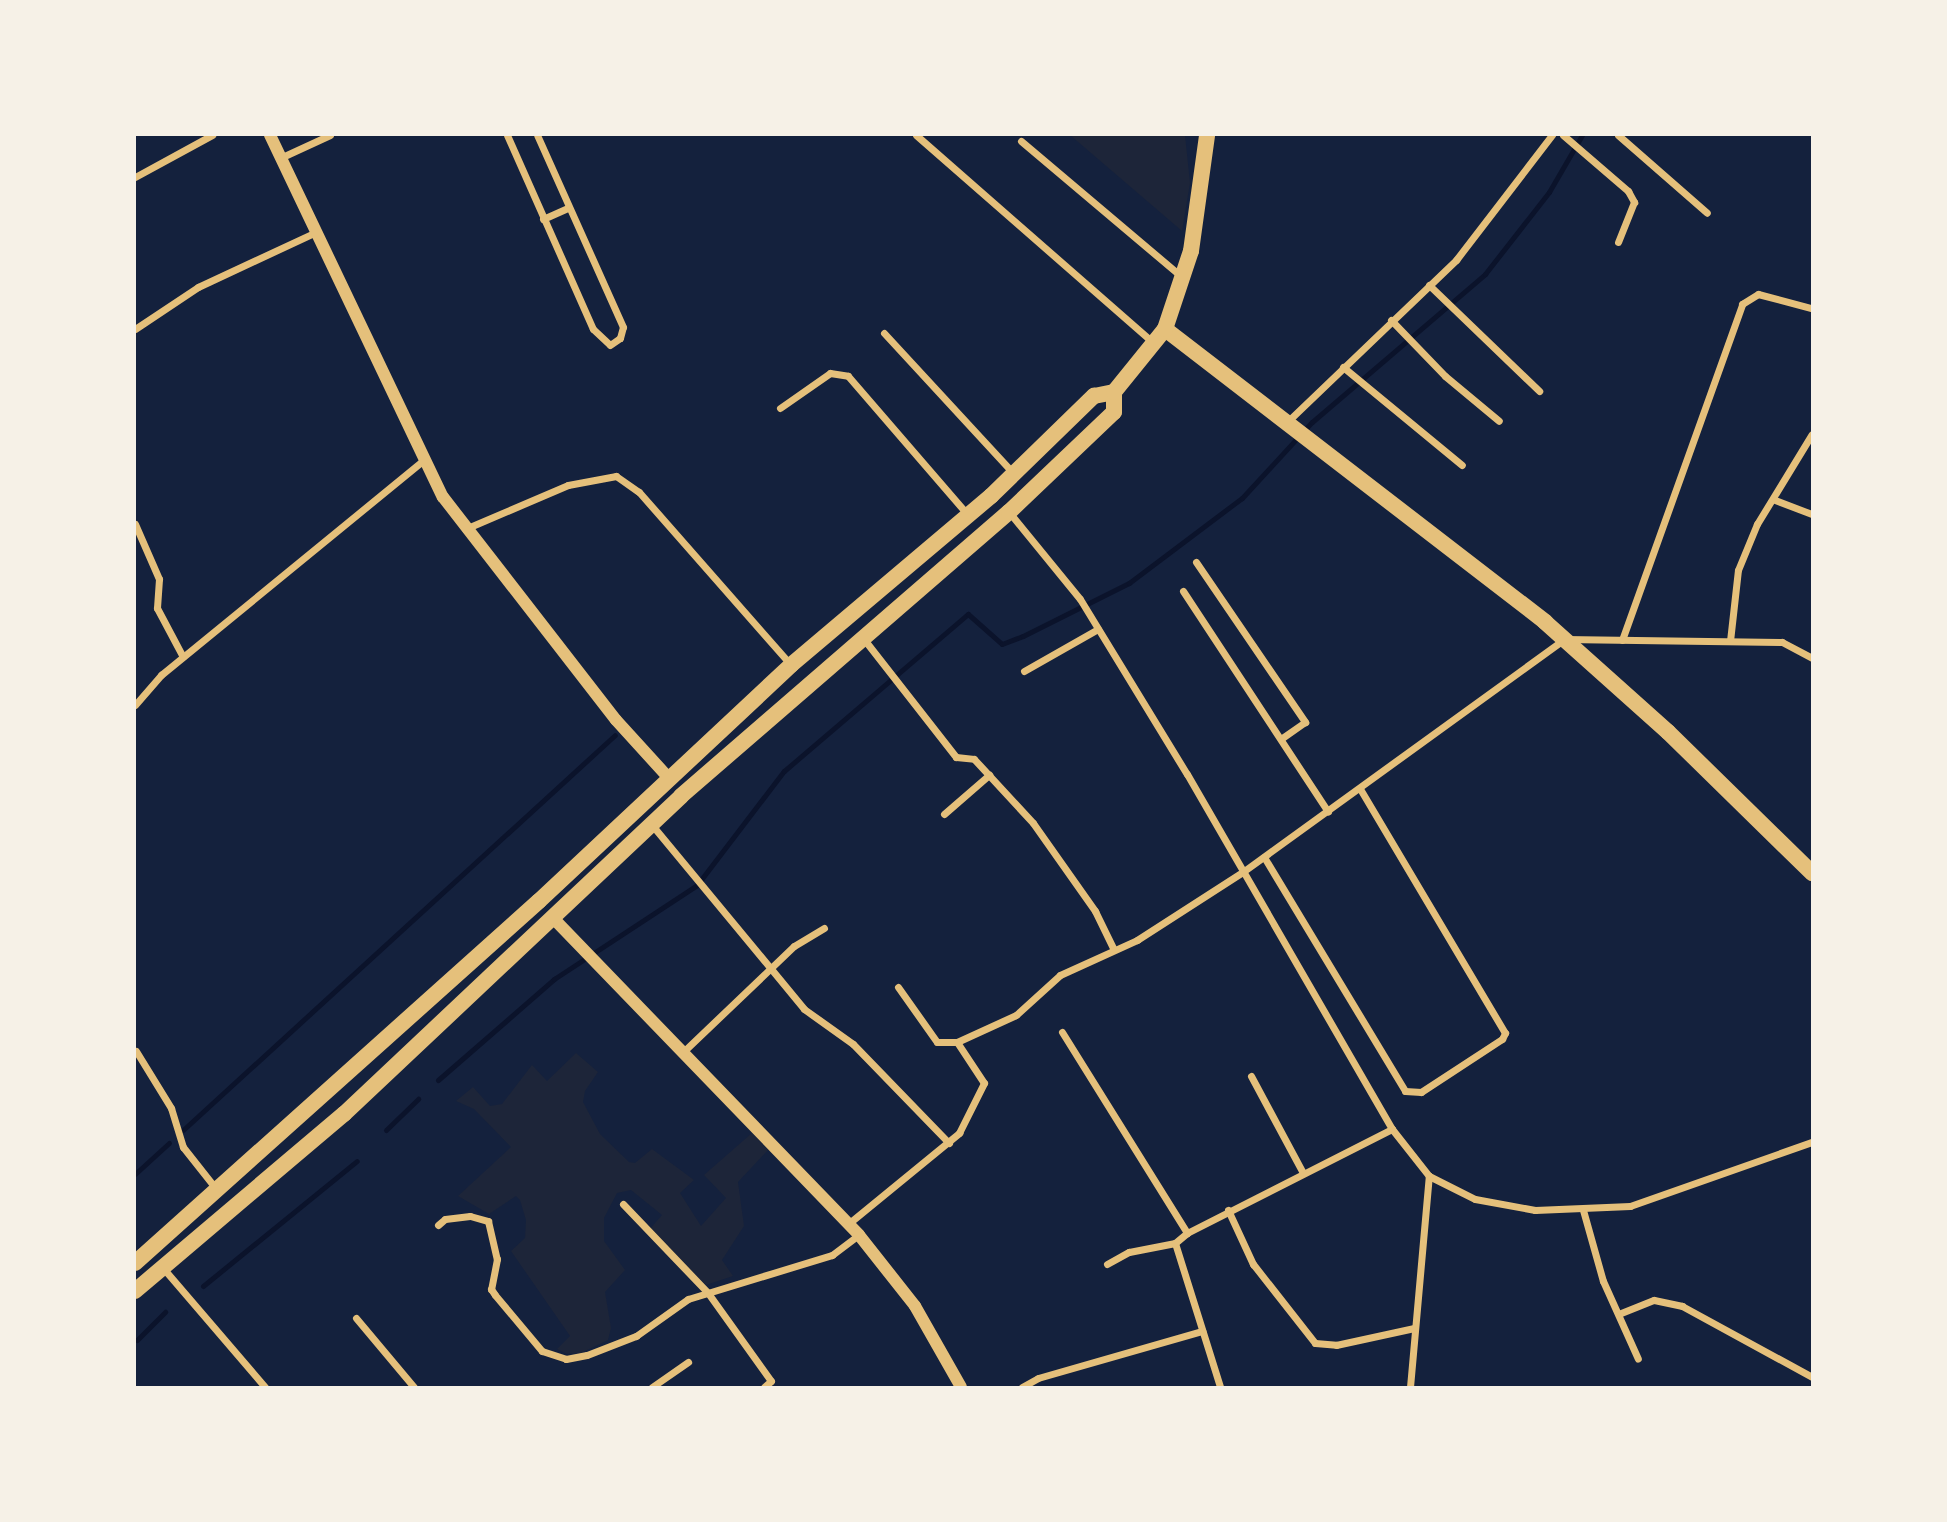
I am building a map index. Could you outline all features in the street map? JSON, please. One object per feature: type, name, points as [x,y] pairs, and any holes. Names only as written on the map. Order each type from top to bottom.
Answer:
[{"type":"main road","points":[[135,1264],[539,901],[667,776],[791,665],[969,516],[1015,475],[1094,396],[1114,391],[1165,329],[1191,251],[1208,135]]},
{"type":"main road","points":[[1201,185],[1216,135]]},
{"type":"main road","points":[[1165,329],[1564,639],[1668,732],[1812,873]]},
{"type":"main road","points":[[135,1291],[344,1114],[652,825],[862,637],[1009,512],[1114,412],[1114,391]]},
{"type":"main road","points":[[1094,396],[1114,412]]},
{"type":"street","points":[[135,177],[212,135]]},
{"type":"street","points":[[270,135],[425,459],[464,529],[615,720],[667,776]]},
{"type":"street","points":[[281,158],[330,135]]},
{"type":"street","points":[[507,135],[593,329],[610,345],[620,338],[623,327],[537,135]]},
{"type":"street","points":[[916,135],[1154,343]]},
{"type":"street","points":[[1286,423],[1456,260],[1552,135]]},
{"type":"street","points":[[1618,135],[1707,213]]},
{"type":"street","points":[[1566,138],[1628,191],[1633,202],[1618,242]]},
{"type":"street","points":[[1021,141],[1181,276]]},
{"type":"street","points":[[543,219],[568,208]]},
{"type":"street","points":[[135,329],[198,287],[316,232]]},
{"type":"street","points":[[1429,285],[1539,391]]},
{"type":"street","points":[[1622,640],[1742,304],[1758,294],[1812,307]]},
{"type":"street","points":[[1391,320],[1499,421]]},
{"type":"street","points":[[884,333],[1015,475]]},
{"type":"street","points":[[1343,368],[1461,465]]},
{"type":"street","points":[[779,408],[830,373],[848,376],[969,516]]},
{"type":"street","points":[[1730,641],[1738,570],[1757,524],[1775,500],[1812,434]]},
{"type":"street","points":[[135,705],[183,657],[425,459]]},
{"type":"street","points":[[464,529],[568,485],[616,476],[639,492],[791,665]]},
{"type":"street","points":[[1775,500],[1812,514]]},
{"type":"street","points":[[1009,512],[1080,599],[1244,871],[1391,1129],[1429,1176],[1475,1199],[1535,1210],[1630,1206],[1812,1142]]},
{"type":"street","points":[[135,524],[159,579],[158,611],[183,657]]},
{"type":"street","points":[[1196,562],[1305,722],[1282,738]]},
{"type":"street","points":[[1182,591],[1282,738],[1328,812]]},
{"type":"street","points":[[1024,671],[1098,629]]},
{"type":"street","points":[[862,637],[956,757],[969,756],[1034,823],[1095,911],[1114,950]]},
{"type":"street","points":[[898,987],[937,1042],[957,1042],[1016,1015],[1060,975],[1114,950],[1244,871],[1564,639],[1782,642],[1812,658]]},
{"type":"street","points":[[944,814],[989,775]]},
{"type":"street","points":[[1264,857],[1405,1091],[1421,1092],[1502,1039],[1505,1033],[1360,789]]},
{"type":"street","points":[[652,825],[804,1009],[853,1044],[949,1143]]},
{"type":"street","points":[[554,919],[859,1235],[915,1306],[961,1387]]},
{"type":"street","points":[[683,1052],[794,946],[824,928]]},
{"type":"street","points":[[1062,1032],[1187,1233]]},
{"type":"street","points":[[848,1224],[949,1143],[984,1083],[957,1042]]},
{"type":"street","points":[[136,1051],[168,1101],[183,1147],[217,1191]]},
{"type":"street","points":[[1251,1076],[1303,1173]]},
{"type":"street","points":[[1107,1264],[1129,1252],[1175,1243],[1187,1233],[1228,1210],[1391,1129]]},
{"type":"street","points":[[1410,1387],[1429,1176]]},
{"type":"street","points":[[623,1204],[708,1293],[771,1381],[764,1387]]},
{"type":"street","points":[[1228,1210],[1253,1264],[1315,1343],[1336,1345],[1414,1328]]},
{"type":"street","points":[[1583,1210],[1603,1281],[1621,1313],[1638,1359]]},
{"type":"street","points":[[438,1225],[446,1219],[470,1216],[488,1221],[497,1259],[491,1289],[542,1350],[566,1359],[587,1355],[636,1336],[675,1305],[832,1255],[859,1235]]},
{"type":"street","points":[[1175,1243],[1220,1387]]},
{"type":"street","points":[[163,1268],[265,1387]]},
{"type":"street","points":[[1621,1313],[1654,1300],[1682,1306],[1812,1377]]},
{"type":"street","points":[[356,1318],[414,1387]]},
{"type":"street","points":[[1022,1387],[1038,1378],[1202,1331]]},
{"type":"street","points":[[652,1387],[688,1362]]},
{"type":"shaded area","points":[[1070,135],[1185,135],[1190,183],[1182,231]]},
{"type":"shaded area","points":[[576,1053],[598,1072],[585,1091],[583,1102],[600,1134],[629,1162],[635,1163],[652,1149],[694,1180],[680,1193],[701,1226],[726,1198],[704,1175],[752,1133],[768,1150],[738,1182],[744,1226],[722,1260],[733,1276],[706,1285],[649,1230],[662,1215],[631,1190],[617,1193],[604,1218],[604,1241],[625,1270],[605,1292],[611,1328],[608,1340],[581,1353],[567,1354],[557,1349],[570,1336],[511,1251],[525,1238],[526,1220],[520,1200],[516,1196],[489,1214],[458,1196],[511,1147],[474,1109],[456,1101],[473,1087],[490,1106],[502,1104],[532,1065],[547,1081]]},
{"type":"waterway","points":[[438,1080],[554,979],[697,885],[784,771],[968,614],[1002,644],[1023,636],[1129,583],[1242,498],[1312,422],[1485,274],[1549,192],[1582,135]]},
{"type":"waterway","points":[[183,1130],[615,735]]},
{"type":"waterway","points":[[386,1130],[418,1099]]},
{"type":"waterway","points":[[135,1174],[169,1143]]},
{"type":"waterway","points":[[203,1286],[357,1161]]},
{"type":"waterway","points":[[137,1340],[165,1312]]}]
